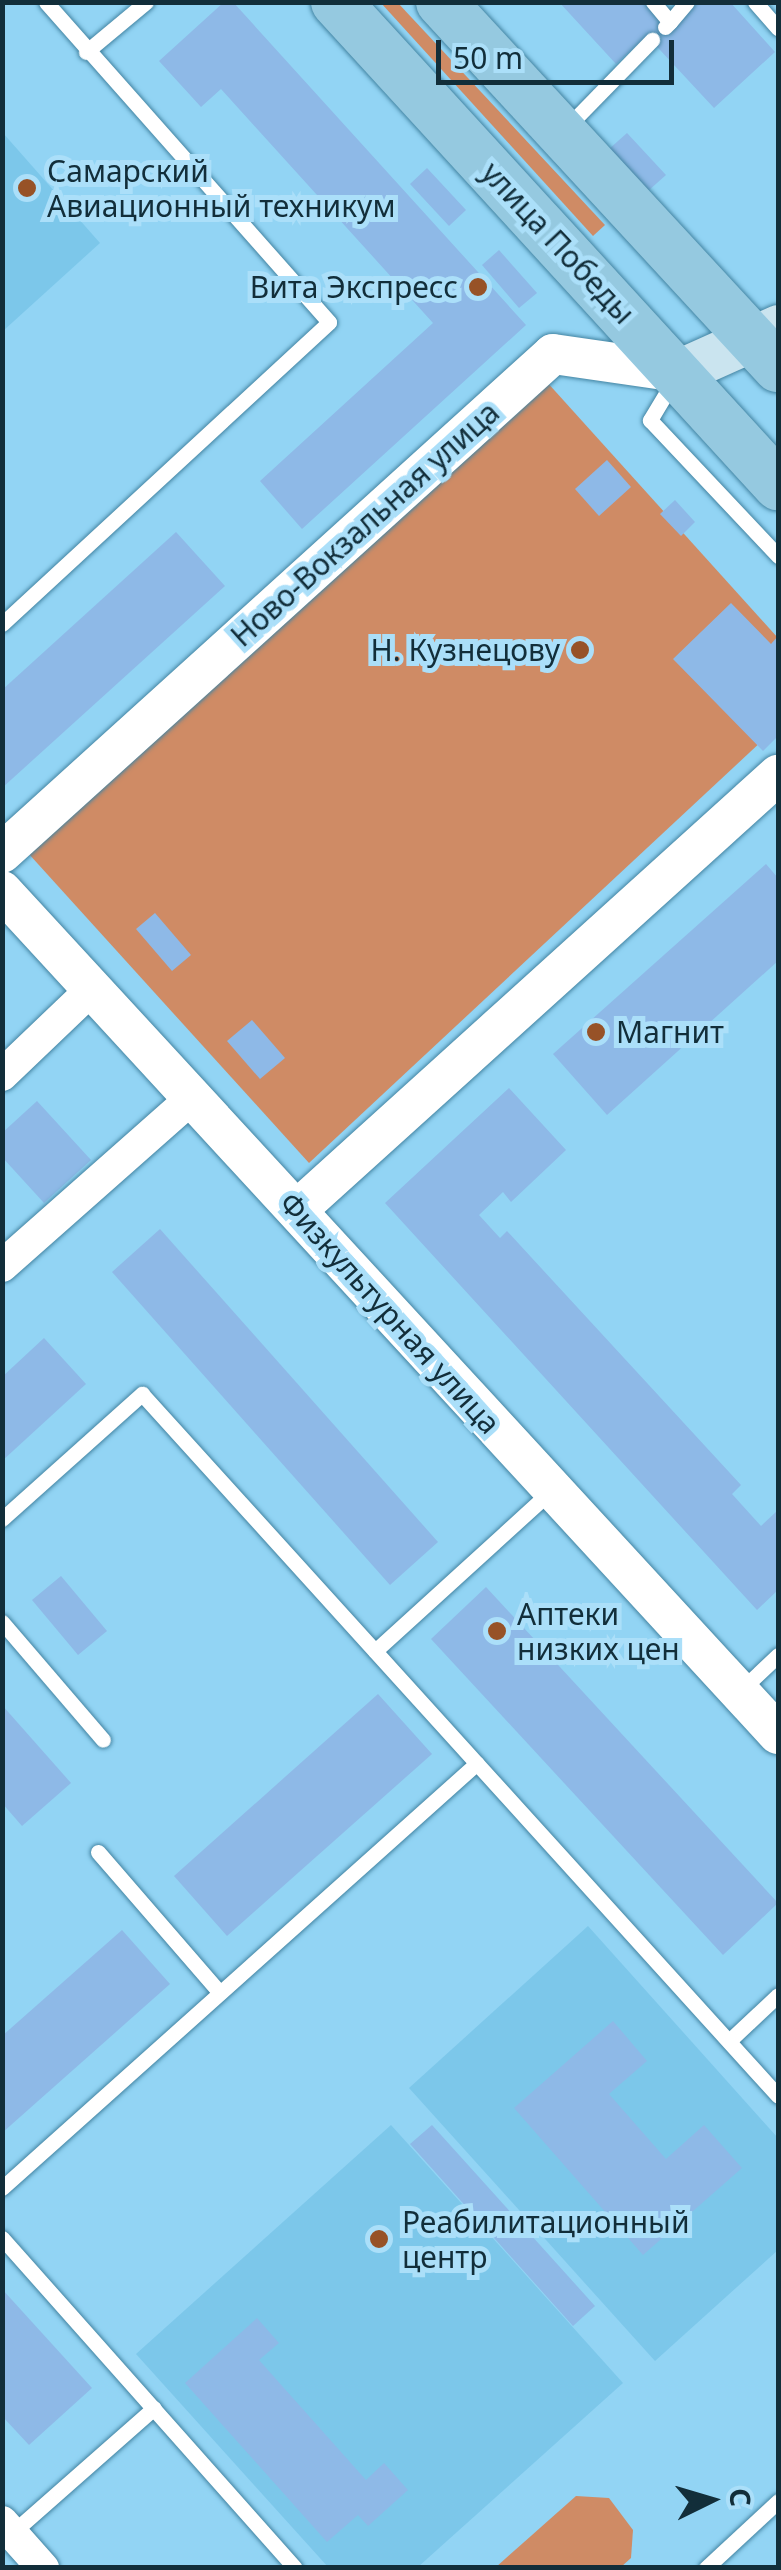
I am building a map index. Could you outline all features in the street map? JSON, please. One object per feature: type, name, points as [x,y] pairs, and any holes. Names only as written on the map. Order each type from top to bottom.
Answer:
[{"type":"main road","name":"улица Победы","points":[[336,2],[778,485]]},
{"type":"main road","points":[[441,2],[560,133],[770,345],[678,372]]},
{"type":"street","name":"Ново-Вокзальная улица","points":[[2,854],[553,354],[678,372]]},
{"type":"street","points":[[297,1210],[778,774]]},
{"type":"street","name":"Физкультурная улица","points":[[2,891],[778,1734]]},
{"type":"street","points":[[2,1075],[91,990]]},
{"type":"street","points":[[2,1266],[192,1098]]},
{"type":"street","points":[[8,2528],[43,2568]]},
{"type":"lane","points":[[2,624],[328,322],[86,52],[46,2]]},
{"type":"lane","points":[[86,52],[146,2]]},
{"type":"lane","points":[[653,2],[668,24],[687,2]]},
{"type":"lane","points":[[755,2],[778,28]]},
{"type":"lane","points":[[560,133],[652,40]]},
{"type":"lane","points":[[678,372],[650,420],[778,556]]},
{"type":"lane","points":[[2,1519],[142,1394],[778,2096]]},
{"type":"lane","points":[[375,1651],[552,1490]]},
{"type":"lane","points":[[2,1622],[103,1740]]},
{"type":"lane","points":[[738,1692],[778,1655]]},
{"type":"lane","points":[[2,2188],[478,1763]]},
{"type":"lane","points":[[98,1852],[220,1993]]},
{"type":"lane","points":[[729,2041],[778,1995]]},
{"type":"lane","points":[[2,2238],[295,2568]]},
{"type":"lane","points":[[8,2528],[154,2408]]},
{"type":"lane","points":[[706,2568],[778,2501]]},
{"type":"shaded area","points":[[381,3],[398,3],[605,225],[593,236]]},
{"type":"shaded area","name":"Самарский Авиационный техникум","points":[[3,133],[100,243],[2,331]]},
{"type":"shaded area","points":[[546,381],[778,638],[778,726],[309,1163],[28,853]]},
{"type":"shaded area","points":[[588,1926],[778,2138],[778,2250],[655,2361],[409,2088]]},
{"type":"shaded area","name":"Реабилитационный центр","points":[[391,2125],[623,2383],[418,2567],[328,2567],[136,2354]]},
{"type":"shaded area","points":[[576,2496],[609,2498],[633,2530],[631,2558],[621,2567],[496,2567]]},
{"type":"building","points":[[224,2],[233,2],[526,325],[302,529],[260,481],[433,323],[221,89],[201,107],[159,61]]},
{"type":"building","points":[[559,2],[643,2],[669,30],[699,2],[730,2],[775,52],[714,108],[647,36],[616,64]]},
{"type":"building","points":[[627,133],[666,175],[648,191],[609,149]]},
{"type":"building","points":[[427,168],[466,210],[449,226],[410,184]]},
{"type":"building","points":[[499,250],[537,293],[519,308],[482,265]]},
{"type":"building","points":[[607,460],[631,487],[599,516],[575,489]]},
{"type":"building","points":[[675,500],[695,522],[681,536],[660,514]]},
{"type":"building","points":[[176,532],[225,586],[2,788],[2,690]]},
{"type":"building","points":[[731,603],[771,644],[778,636],[778,736],[763,751],[673,659]]},
{"type":"building","points":[[766,864],[778,878],[778,961],[607,1115],[553,1054]]},
{"type":"building","points":[[155,913],[191,955],[172,971],[136,929]]},
{"type":"building","points":[[252,1020],[285,1058],[260,1079],[227,1041]]},
{"type":"building","points":[[509,1088],[566,1150],[511,1202],[503,1192],[479,1215],[500,1238],[507,1231],[741,1485],[732,1494],[761,1526],[778,1510],[778,1590],[757,1610],[385,1203]]},
{"type":"building","points":[[37,1101],[91,1160],[44,1203],[2,1157],[2,1133]]},
{"type":"building","points":[[160,1229],[438,1542],[390,1585],[112,1272]]},
{"type":"building","points":[[44,1338],[86,1384],[2,1461],[2,1377]]},
{"type":"building","points":[[61,1576],[107,1631],[78,1655],[32,1600]]},
{"type":"building","points":[[486,1587],[778,1903],[723,1955],[431,1639]]},
{"type":"building","points":[[378,1694],[432,1754],[227,1936],[174,1876]]},
{"type":"building","points":[[2,1705],[71,1783],[22,1826],[2,1803]]},
{"type":"building","points":[[122,1930],[170,1984],[2,2133],[2,2036]]},
{"type":"building","points":[[613,2021],[647,2061],[609,2094],[666,2159],[704,2125],[742,2168],[643,2255],[514,2108]]},
{"type":"building","points":[[432,2125],[595,2306],[573,2326],[410,2144]]},
{"type":"building","points":[[2,2289],[92,2388],[29,2445],[2,2416]]},
{"type":"building","points":[[257,2318],[279,2343],[259,2360],[366,2480],[384,2463],[408,2490],[368,2526],[358,2515],[327,2542],[185,2383]]},
{"type":"place","name":"Самарский Авиационный техникум","points":[[27,188]]},
{"type":"place","name":"Вита Экспресс","points":[[478,287]]},
{"type":"place","name":"Н. Кузнецову","points":[[580,650]]},
{"type":"place","name":"Магнит","points":[[596,1032]]},
{"type":"place","name":"Аптеки низких цен","points":[[497,1631]]},
{"type":"place","name":"Реабилитационный центр","points":[[379,2239]]}]
